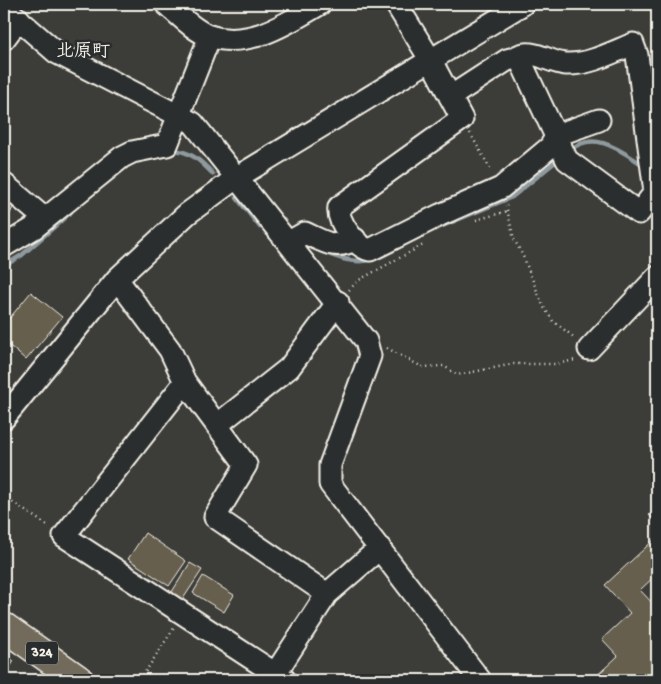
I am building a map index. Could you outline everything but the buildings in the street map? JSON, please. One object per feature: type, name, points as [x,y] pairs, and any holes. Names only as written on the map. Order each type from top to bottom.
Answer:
[{"type":"highway","name":"324","points":[[4,627],[79,680]]},
{"type":"street","points":[[166,4],[187,23],[210,36],[234,38],[256,36],[276,29],[318,4]]},
{"type":"street","points":[[396,4],[430,59],[462,119],[340,207],[340,219],[361,247],[370,250],[440,214],[505,202],[550,147],[562,147],[599,120]]},
{"type":"street","points":[[4,418],[117,279],[186,214],[236,178],[522,4]]},
{"type":"street","points":[[4,39],[12,13],[57,53],[193,123],[338,302],[366,341],[370,356],[330,465],[330,484],[480,680]]},
{"type":"street","points":[[4,246],[45,219],[122,157],[132,152],[167,145],[210,36]]},
{"type":"street","points":[[450,97],[507,60],[515,58],[520,54],[528,53],[565,64],[582,63],[633,44],[637,55],[654,183],[639,212],[562,147],[521,62],[515,58]]},
{"type":"street","points":[[4,184],[45,219]]},
{"type":"street","points":[[288,242],[305,233],[336,246],[348,244],[355,239]]},
{"type":"street","points":[[589,349],[657,277]]},
{"type":"street","points":[[117,279],[170,350],[185,382],[246,465],[215,517],[327,594]]},
{"type":"street","points":[[217,425],[289,368],[338,302]]},
{"type":"street","points":[[185,382],[64,536],[280,677],[327,594],[380,548]]},
{"type":"path","points":[[366,341],[379,344],[422,367],[444,366],[457,374],[514,364],[557,364],[578,359],[589,349],[553,321],[543,306],[523,256],[514,239],[505,202],[462,119]]},
{"type":"path","points":[[475,220],[505,202]]},
{"type":"path","points":[[338,302],[358,280],[426,243]]},
{"type":"path","points":[[4,496],[64,536]]},
{"type":"path","points":[[140,680],[183,614]]},
{"type":"waterway","points":[[570,150],[580,144],[599,142],[618,149],[645,166]]},
{"type":"waterway","points":[[170,150],[189,154],[213,174]]},
{"type":"waterway","points":[[440,227],[512,197],[560,158]]},
{"type":"waterway","points":[[237,198],[260,227]]},
{"type":"waterway","points":[[4,266],[22,255],[71,212]]},
{"type":"waterway","points":[[320,251],[345,259],[364,261],[374,259],[406,243]]},
{"type":"district","name":"北原町","points":[[83,52]]}]
